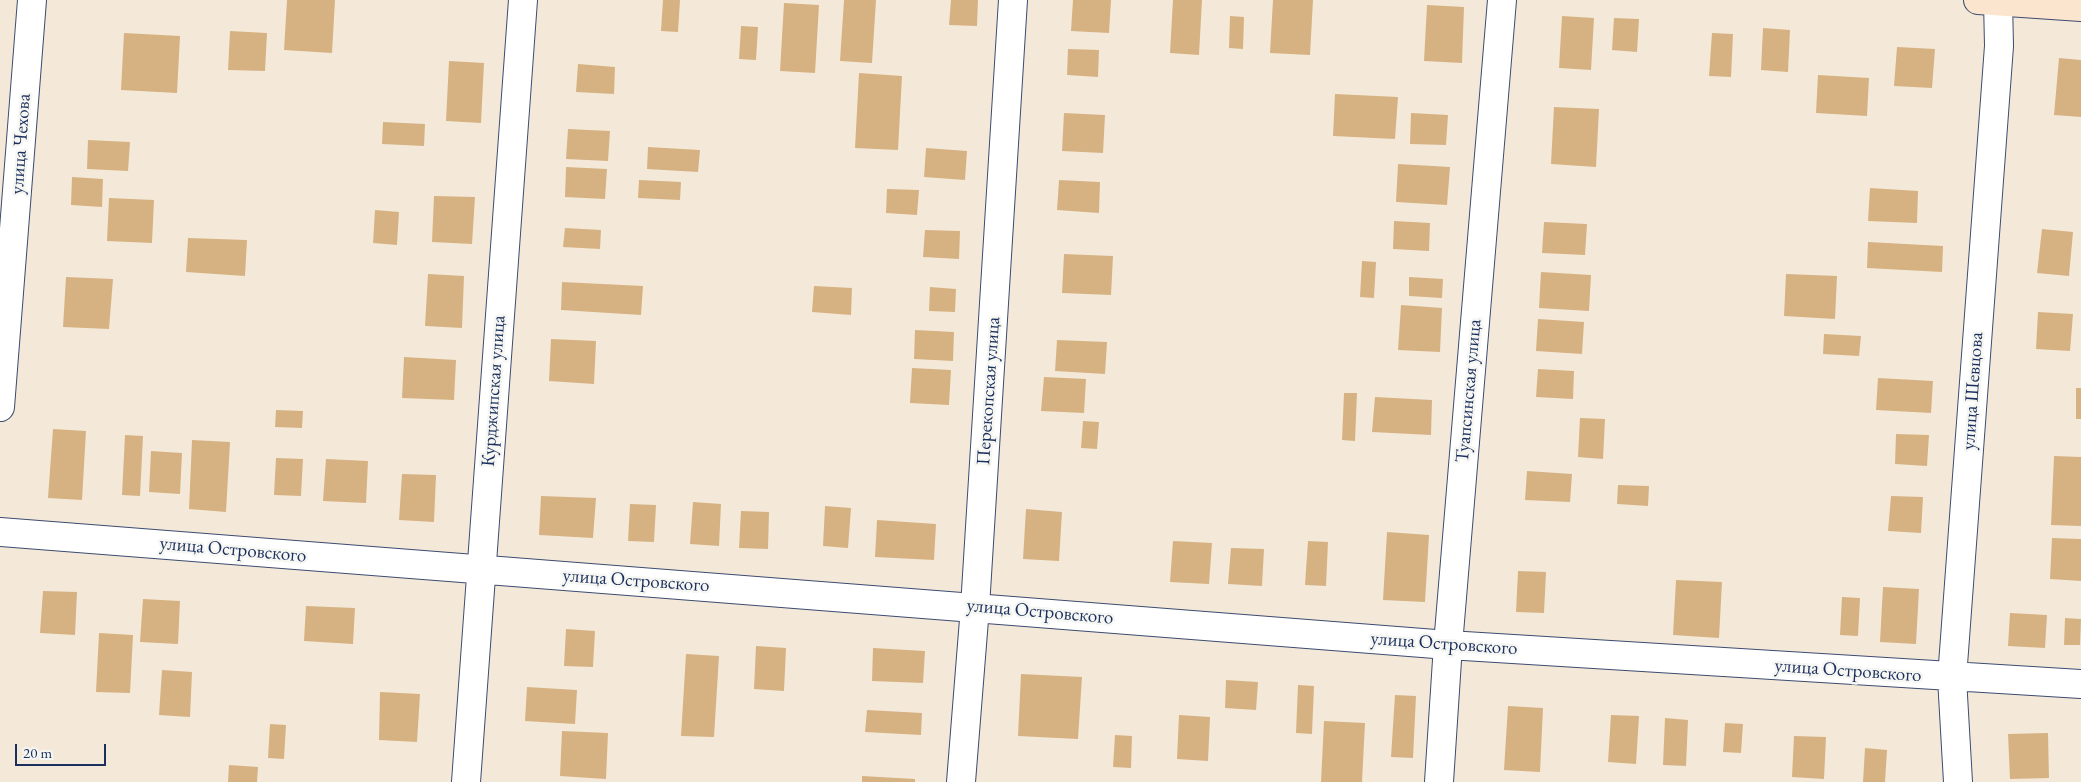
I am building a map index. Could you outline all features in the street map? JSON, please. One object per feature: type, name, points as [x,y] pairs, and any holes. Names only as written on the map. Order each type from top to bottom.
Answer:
[{"type":"street","name":"улица Чехова","points":[[0,407],[32,0]]},
{"type":"street","name":"Курджипская улица","points":[[466,782],[523,0]]},
{"type":"street","name":"Перекопская улица","points":[[961,782],[975,607],[1013,0]]},
{"type":"street","name":"Туапсинская улица","points":[[1439,782],[1448,645],[1502,0]]},
{"type":"street","points":[[1991,1],[2081,8]]},
{"type":"street","name":"улица Шевцова","points":[[1958,782],[1952,678],[1999,46],[1991,1]]},
{"type":"street","name":"улица Островского","points":[[0,532],[1448,645],[1952,678],[2081,684]]},
{"type":"building","points":[[287,0],[335,0],[332,53],[284,50]]},
{"type":"building","points":[[663,0],[680,0],[678,32],[661,31]]},
{"type":"building","points":[[844,0],[876,0],[872,63],[840,61]]},
{"type":"building","points":[[951,0],[978,0],[977,26],[949,25]]},
{"type":"building","points":[[1073,0],[1111,0],[1109,33],[1071,31]]},
{"type":"building","points":[[1173,0],[1202,0],[1199,55],[1170,53]]},
{"type":"building","points":[[1273,0],[1313,0],[1310,55],[1270,53]]},
{"type":"building","points":[[784,3],[819,5],[815,73],[780,71]]},
{"type":"building","points":[[1427,5],[1464,7],[1462,63],[1424,61]]},
{"type":"building","points":[[1230,16],[1244,17],[1243,49],[1229,48]]},
{"type":"building","points":[[1562,16],[1594,18],[1591,70],[1559,68]]},
{"type":"building","points":[[1614,18],[1639,19],[1637,52],[1612,50]]},
{"type":"building","points":[[741,26],[758,27],[756,60],[739,59]]},
{"type":"building","points":[[1763,28],[1790,30],[1788,72],[1761,70]]},
{"type":"building","points":[[230,31],[267,33],[265,71],[228,70]]},
{"type":"building","points":[[124,33],[180,36],[177,93],[121,90]]},
{"type":"building","points":[[1712,33],[1733,34],[1731,77],[1709,76]]},
{"type":"building","points":[[1897,47],[1935,49],[1932,88],[1894,86]]},
{"type":"building","points":[[1068,49],[1099,50],[1098,77],[1067,75]]},
{"type":"building","points":[[2059,58],[2081,60],[2081,117],[2054,115]]},
{"type":"building","points":[[449,61],[484,63],[481,123],[446,121]]},
{"type":"building","points":[[578,64],[615,67],[614,94],[576,92]]},
{"type":"building","points":[[859,73],[902,76],[898,150],[855,148]]},
{"type":"building","points":[[1818,75],[1869,78],[1867,116],[1816,113]]},
{"type":"building","points":[[1335,94],[1398,97],[1395,139],[1333,136]]},
{"type":"building","points":[[1554,107],[1599,109],[1596,167],[1551,164]]},
{"type":"building","points":[[1064,113],[1105,115],[1103,153],[1062,151]]},
{"type":"building","points":[[1411,113],[1448,115],[1446,145],[1410,144]]},
{"type":"building","points":[[383,122],[425,124],[424,146],[382,144]]},
{"type":"building","points":[[568,129],[610,131],[608,161],[566,159]]},
{"type":"building","points":[[88,140],[130,142],[128,171],[87,169]]},
{"type":"building","points":[[648,147],[700,150],[698,172],[647,169]]},
{"type":"building","points":[[926,148],[967,151],[965,180],[924,177]]},
{"type":"building","points":[[1398,164],[1450,167],[1447,205],[1396,202]]},
{"type":"building","points":[[566,167],[607,169],[605,199],[565,197]]},
{"type":"building","points":[[72,177],[103,179],[102,207],[71,205]]},
{"type":"building","points":[[639,180],[681,182],[680,200],[638,198]]},
{"type":"building","points":[[1059,180],[1100,182],[1099,213],[1057,210]]},
{"type":"building","points":[[1870,188],[1918,191],[1917,223],[1868,221]]},
{"type":"building","points":[[887,189],[919,190],[917,215],[886,213]]},
{"type":"building","points":[[434,196],[475,197],[472,244],[432,242]]},
{"type":"building","points":[[109,198],[154,200],[152,243],[107,241]]},
{"type":"building","points":[[375,210],[399,212],[397,245],[373,243]]},
{"type":"building","points":[[1394,221],[1430,223],[1429,251],[1393,249]]},
{"type":"building","points":[[1544,222],[1587,224],[1585,255],[1542,253]]},
{"type":"building","points":[[565,228],[601,230],[600,249],[563,247]]},
{"type":"building","points":[[2042,229],[2073,232],[2069,276],[2037,273]]},
{"type":"building","points":[[925,230],[960,231],[959,259],[923,257]]},
{"type":"building","points":[[188,238],[247,240],[245,276],[186,272]]},
{"type":"building","points":[[1868,242],[1943,246],[1942,272],[1867,268]]},
{"type":"building","points":[[1064,254],[1113,256],[1111,295],[1062,293]]},
{"type":"building","points":[[1362,261],[1376,262],[1374,298],[1360,297]]},
{"type":"building","points":[[1541,272],[1591,275],[1589,311],[1539,308]]},
{"type":"building","points":[[428,274],[464,276],[462,328],[425,326]]},
{"type":"building","points":[[1786,274],[1837,276],[1835,319],[1784,316]]},
{"type":"building","points":[[66,277],[113,279],[109,329],[63,327]]},
{"type":"building","points":[[1409,277],[1443,279],[1442,298],[1409,296]]},
{"type":"building","points":[[562,282],[643,286],[641,315],[561,310]]},
{"type":"building","points":[[814,286],[852,288],[851,315],[812,312]]},
{"type":"building","points":[[930,287],[956,289],[955,312],[929,311]]},
{"type":"building","points":[[1401,305],[1442,308],[1440,352],[1398,350]]},
{"type":"building","points":[[2038,312],[2073,314],[2070,351],[2036,349]]},
{"type":"building","points":[[1538,319],[1584,322],[1582,354],[1536,351]]},
{"type":"building","points":[[915,330],[954,332],[953,361],[914,359]]},
{"type":"building","points":[[1824,334],[1861,336],[1859,356],[1823,354]]},
{"type":"building","points":[[551,339],[596,341],[594,384],[549,381]]},
{"type":"building","points":[[1057,340],[1107,342],[1105,374],[1055,371]]},
{"type":"building","points":[[404,357],[456,360],[454,400],[402,398]]},
{"type":"building","points":[[912,368],[951,370],[949,405],[910,403]]},
{"type":"building","points":[[1538,369],[1574,371],[1573,399],[1536,397]]},
{"type":"building","points":[[1044,377],[1086,379],[1084,413],[1041,411]]},
{"type":"building","points":[[1878,378],[1933,381],[1931,413],[1876,410]]},
{"type":"building","points":[[2076,388],[2081,388],[2081,419],[2076,419]]},
{"type":"building","points":[[1344,393],[1357,393],[1355,441],[1342,440]]},
{"type":"building","points":[[1375,397],[1432,400],[1431,435],[1372,432]]},
{"type":"building","points":[[276,410],[303,411],[302,428],[275,427]]},
{"type":"building","points":[[1580,418],[1605,419],[1603,459],[1578,457]]},
{"type":"building","points":[[1083,421],[1099,422],[1097,449],[1081,448]]},
{"type":"building","points":[[53,429],[86,431],[82,500],[48,498]]},
{"type":"building","points":[[1896,434],[1929,435],[1927,466],[1895,464]]},
{"type":"building","points":[[125,435],[143,436],[140,496],[122,495]]},
{"type":"building","points":[[192,440],[230,442],[226,512],[189,509]]},
{"type":"building","points":[[151,451],[182,453],[180,494],[149,492]]},
{"type":"building","points":[[2054,456],[2081,457],[2081,526],[2051,525]]},
{"type":"building","points":[[276,458],[303,459],[301,496],[274,495]]},
{"type":"building","points":[[326,459],[368,461],[366,503],[323,501]]},
{"type":"building","points":[[1527,471],[1572,474],[1570,502],[1525,500]]},
{"type":"building","points":[[402,474],[436,475],[434,522],[399,520]]},
{"type":"building","points":[[1618,485],[1649,486],[1648,506],[1617,504]]},
{"type":"building","points":[[541,496],[596,498],[593,538],[539,535]]},
{"type":"building","points":[[1891,496],[1923,497],[1921,533],[1888,531]]},
{"type":"building","points":[[693,502],[721,504],[719,546],[690,544]]},
{"type":"building","points":[[630,504],[656,505],[654,542],[628,541]]},
{"type":"building","points":[[825,506],[851,508],[848,548],[823,546]]},
{"type":"building","points":[[1026,509],[1062,512],[1059,561],[1023,559]]},
{"type":"building","points":[[741,511],[769,512],[768,549],[739,548]]},
{"type":"building","points":[[877,520],[936,524],[934,560],[875,557]]},
{"type":"building","points":[[1387,532],[1429,535],[1425,602],[1383,600]]},
{"type":"building","points":[[2052,538],[2081,539],[2081,581],[2050,579]]},
{"type":"building","points":[[1173,541],[1212,543],[1209,584],[1170,582]]},
{"type":"building","points":[[1308,541],[1328,542],[1326,586],[1305,585]]},
{"type":"building","points":[[1231,548],[1264,549],[1262,586],[1228,584]]},
{"type":"building","points":[[1518,571],[1546,572],[1544,613],[1516,612]]},
{"type":"building","points":[[1676,580],[1722,582],[1719,638],[1673,635]]},
{"type":"building","points":[[1883,587],[1919,589],[1916,644],[1880,642]]},
{"type":"building","points":[[43,591],[77,592],[75,635],[40,633]]},
{"type":"building","points":[[1842,597],[1860,598],[1858,636],[1840,635]]},
{"type":"building","points":[[143,599],[180,601],[178,644],[140,642]]},
{"type":"building","points":[[306,606],[355,608],[353,644],[304,641]]},
{"type":"building","points":[[2010,613],[2047,615],[2045,648],[2008,646]]},
{"type":"building","points":[[2065,618],[2081,619],[2080,645],[2064,645]]},
{"type":"building","points":[[566,629],[595,631],[593,667],[564,666]]},
{"type":"building","points":[[99,633],[133,635],[130,693],[96,692]]},
{"type":"building","points":[[756,646],[786,648],[784,691],[754,689]]},
{"type":"building","points":[[873,648],[925,651],[923,683],[872,681]]},
{"type":"building","points":[[686,654],[719,656],[714,737],[681,736]]},
{"type":"building","points":[[162,670],[192,672],[190,717],[159,715]]},
{"type":"building","points":[[1021,674],[1082,677],[1078,739],[1018,736]]},
{"type":"building","points":[[1226,680],[1258,682],[1256,710],[1225,708]]},
{"type":"building","points":[[1298,685],[1314,686],[1312,734],[1296,733]]},
{"type":"building","points":[[527,687],[577,690],[575,724],[525,721]]},
{"type":"building","points":[[380,692],[420,694],[417,742],[379,740]]},
{"type":"building","points":[[1395,695],[1416,696],[1413,758],[1391,757]]},
{"type":"building","points":[[1508,706],[1543,708],[1540,772],[1504,770]]},
{"type":"building","points":[[867,710],[922,713],[921,735],[865,732]]},
{"type":"building","points":[[1179,715],[1210,717],[1208,761],[1177,759]]},
{"type":"building","points":[[1611,715],[1639,716],[1636,764],[1608,762]]},
{"type":"building","points":[[1665,718],[1688,720],[1686,766],[1663,765]]},
{"type":"building","points":[[1324,721],[1365,723],[1362,782],[1321,782]]},
{"type":"building","points":[[1725,723],[1743,724],[1741,753],[1723,752]]},
{"type":"building","points":[[270,724],[286,725],[284,759],[268,758]]},
{"type":"building","points":[[562,731],[608,733],[606,779],[560,776]]},
{"type":"building","points":[[2048,733],[2049,778],[2010,779],[2008,734]]},
{"type":"building","points":[[1115,735],[1132,736],[1131,768],[1113,767]]},
{"type":"building","points":[[1794,736],[1826,737],[1824,779],[1792,777]]},
{"type":"building","points":[[1865,748],[1887,750],[1885,782],[1863,782]]},
{"type":"building","points":[[229,765],[258,767],[257,782],[228,782]]},
{"type":"building","points":[[862,776],[915,779],[915,782],[862,782]]}]
